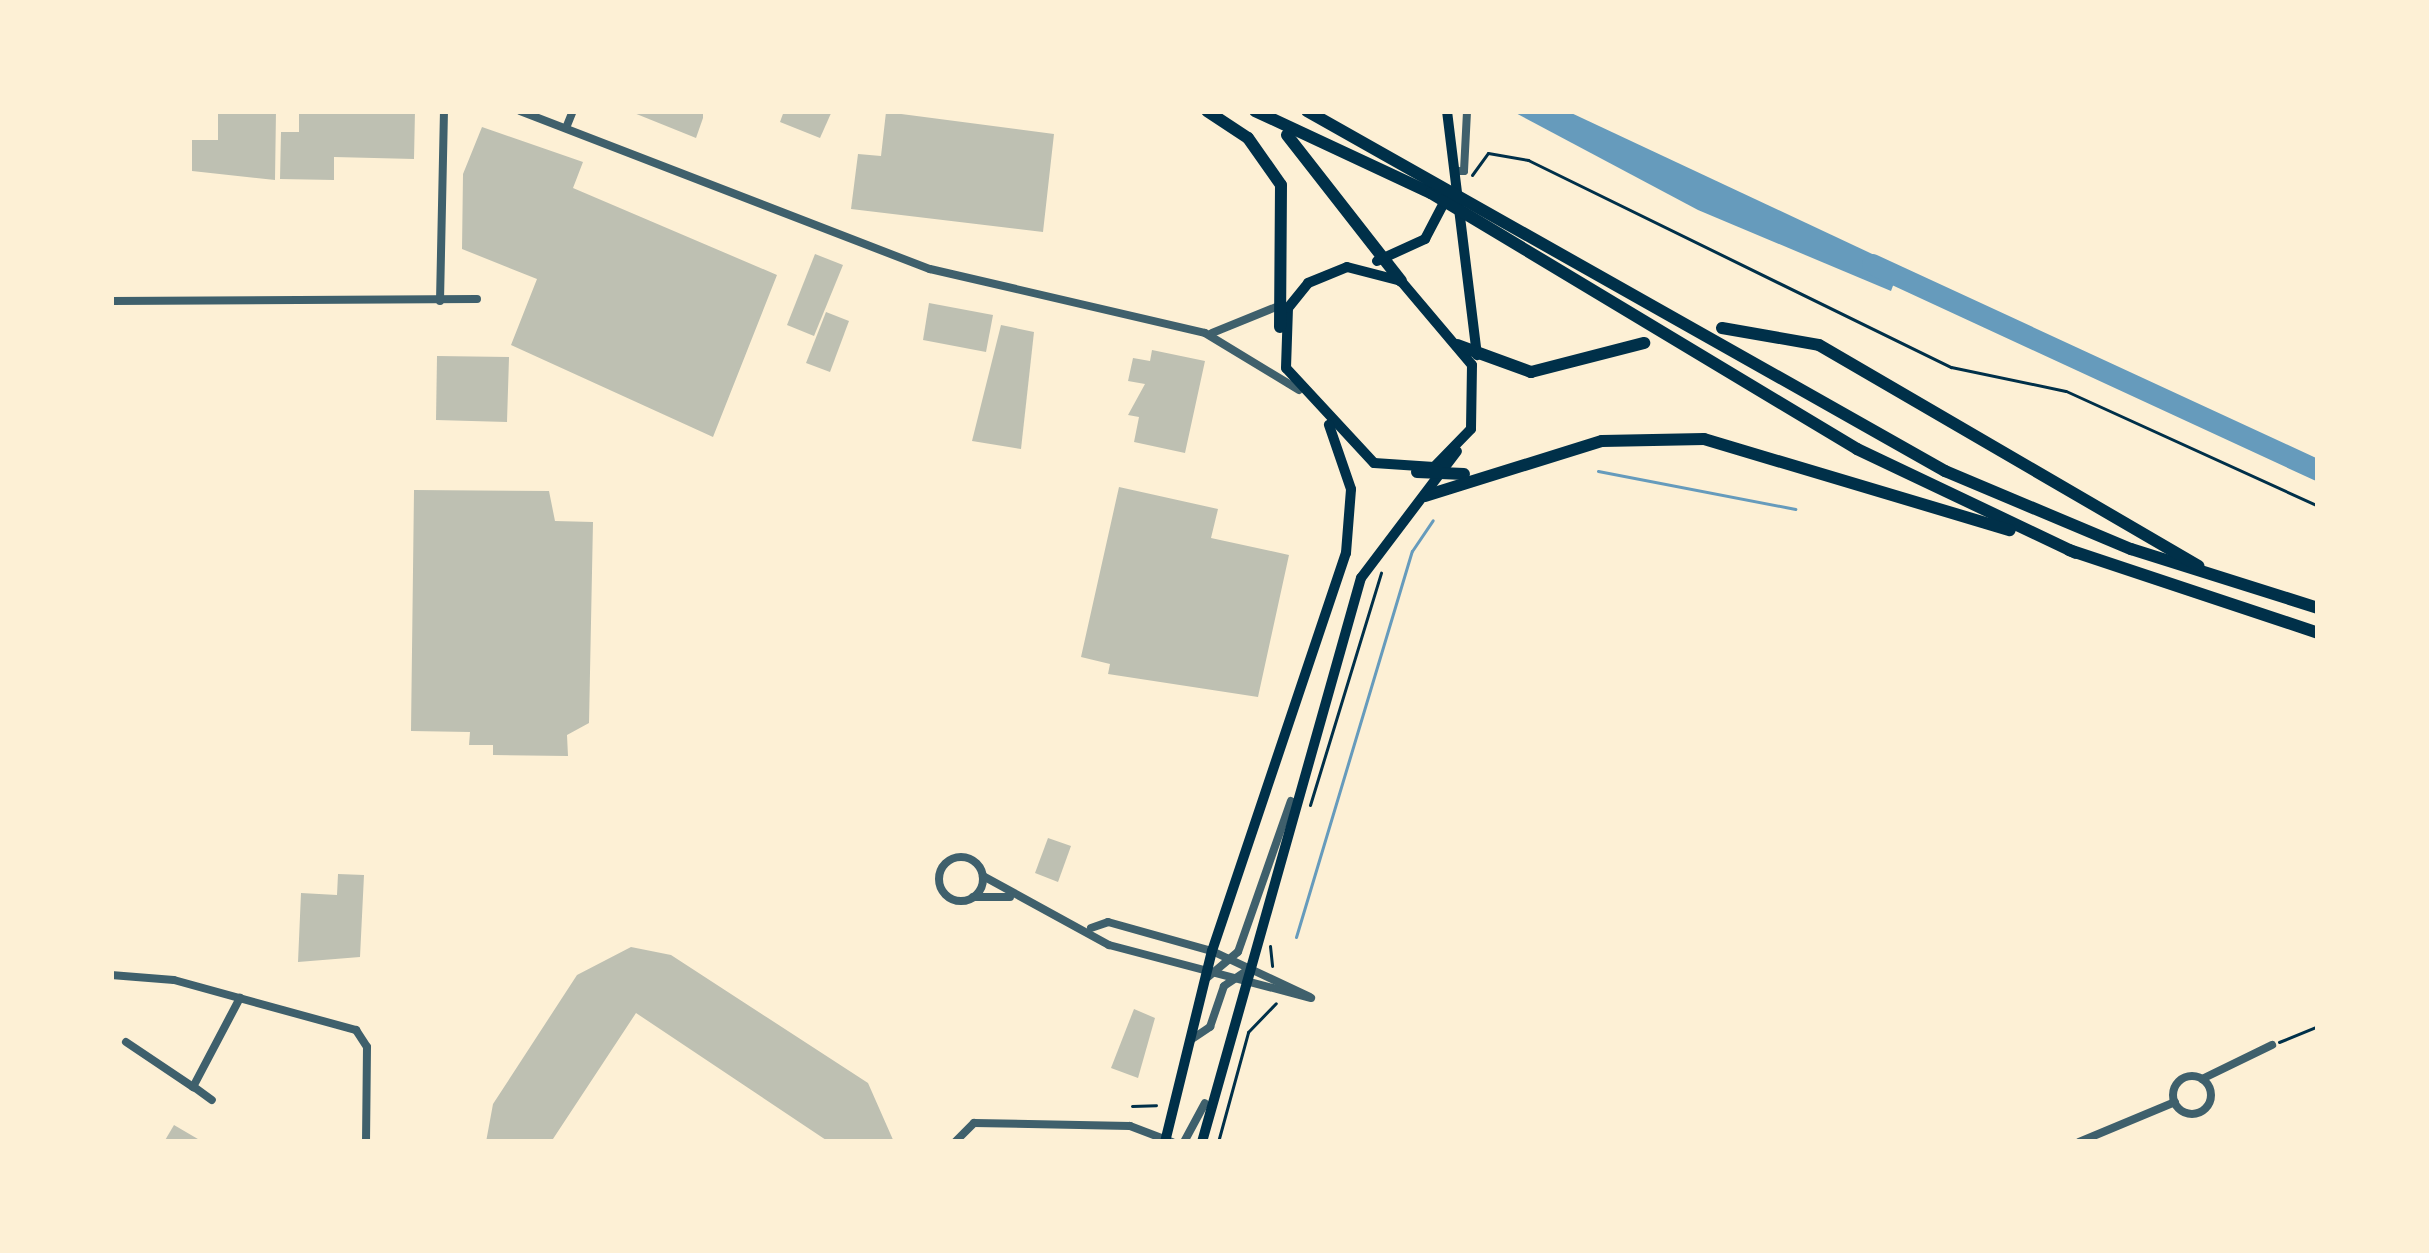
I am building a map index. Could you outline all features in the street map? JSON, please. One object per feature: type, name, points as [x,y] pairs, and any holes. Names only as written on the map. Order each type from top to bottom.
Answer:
[{"type":"main road","points":[[1207,111],[1248,137],[1281,185],[1277,308],[1299,390],[1330,425],[1380,467],[1473,474]]},
{"type":"main road","points":[[1255,111],[1514,242],[1857,449],[2076,553]]},
{"type":"main road","points":[[1306,111],[1524,225],[1857,427],[2033,511],[2215,578],[2318,608]]},
{"type":"main road","points":[[1202,1142],[1205,1103],[1251,968],[1292,801],[1361,578],[1457,451],[1478,382],[1450,188],[1447,111]]},
{"type":"main road","points":[[1287,135],[1380,260],[1457,345],[1478,382]]},
{"type":"main road","points":[[1280,327],[1303,290],[1425,239],[1450,188]]},
{"type":"main road","points":[[1359,267],[1400,281]]},
{"type":"main road","points":[[1722,328],[1819,345],[2215,578]]},
{"type":"main road","points":[[1457,345],[1540,372],[1645,343]]},
{"type":"main road","points":[[1168,1140],[1212,951],[1349,541],[1348,470],[1330,425]]},
{"type":"main road","points":[[1425,496],[1473,474],[1602,441],[1704,439],[1787,455],[2318,633]]},
{"type":"main road","points":[[1417,472],[1457,451]]},
{"type":"street","points":[[440,301],[444,111]]},
{"type":"street","points":[[520,111],[934,270],[1205,333],[1299,390]]},
{"type":"street","points":[[566,128],[573,111]]},
{"type":"street","points":[[1450,170],[1464,171],[1467,111]]},
{"type":"street","points":[[1205,333],[1277,308],[1303,290]]},
{"type":"street","points":[[111,301],[477,299]]},
{"type":"street","points":[[1207,977],[1233,962],[1292,801]]},
{"type":"street","points":[[1010,897],[945,893],[943,867],[970,858],[983,876],[1010,897],[1090,928],[1099,941],[1207,977],[1312,998],[1212,951],[1108,922],[1090,928]]},
{"type":"street","points":[[973,897],[983,876]]},
{"type":"street","points":[[1192,1039],[1229,982],[1251,968]]},
{"type":"street","points":[[111,975],[240,998],[363,1035],[366,1142]]},
{"type":"street","points":[[193,1087],[240,998]]},
{"type":"street","points":[[126,1042],[212,1100]]},
{"type":"street","points":[[2175,1102],[2180,1080],[2202,1079],[2272,1045]]},
{"type":"street","points":[[2175,1102],[2189,1113],[2206,1107],[2202,1079]]},
{"type":"street","points":[[2080,1142],[2175,1102]]},
{"type":"street","points":[[1184,1142],[1205,1103]]},
{"type":"street","points":[[955,1142],[968,1125],[991,1131],[1123,1125],[1168,1140]]},
{"type":"street","points":[[991,1131],[995,1142]]},
{"type":"path","points":[[1464,171],[1474,176],[1488,152],[1528,160],[1951,367],[2066,391],[2318,506]]},
{"type":"path","points":[[1307,816],[1388,555]]},
{"type":"path","points":[[1272,932],[1272,966]]},
{"type":"path","points":[[1218,1142],[1248,1032],[1276,1003]]},
{"type":"path","points":[[2272,1045],[2318,1026]]},
{"type":"path","points":[[1132,1106],[1156,1105]]},
{"type":"water","points":[[1512,111],[1567,111],[1900,267],[1891,291],[1698,210]]},
{"type":"building","points":[[218,111],[276,111],[275,180],[192,171],[192,140],[218,140]]},
{"type":"building","points":[[299,111],[415,111],[414,159],[334,157],[334,180],[280,179],[281,132],[299,132]]},
{"type":"building","points":[[629,111],[703,111],[703,118],[696,138]]},
{"type":"building","points":[[784,111],[832,111],[820,138],[780,122]]},
{"type":"building","points":[[886,112],[1054,134],[1043,232],[851,209],[858,154],[881,156]]},
{"type":"building","points":[[482,127],[583,162],[573,188],[777,275],[713,437],[511,345],[537,279],[462,249],[463,174]]},
{"type":"building","points":[[815,254],[843,265],[814,336],[787,325]]},
{"type":"building","points":[[929,303],[993,315],[986,352],[923,340]]},
{"type":"building","points":[[826,312],[849,321],[830,372],[806,363]]},
{"type":"building","points":[[1001,325],[1034,332],[1021,449],[972,441]]},
{"type":"building","points":[[1152,350],[1205,361],[1185,453],[1134,442],[1139,417],[1128,415],[1145,384],[1128,381],[1133,358],[1150,361]]},
{"type":"building","points":[[437,356],[509,357],[507,422],[436,420]]},
{"type":"building","points":[[1119,487],[1218,509],[1211,538],[1289,555],[1258,697],[1108,674],[1110,664],[1081,657]]},
{"type":"building","points":[[414,490],[549,491],[555,521],[593,522],[589,723],[567,735],[568,756],[493,755],[493,745],[469,745],[470,732],[411,731]]},
{"type":"building","points":[[1048,838],[1071,846],[1058,882],[1035,873]]},
{"type":"building","points":[[338,874],[364,875],[360,957],[298,962],[301,893],[337,895]]},
{"type":"building","points":[[631,947],[671,955],[868,1083],[894,1142],[829,1142],[636,1013],[551,1142],[486,1142],[493,1104],[577,975]]},
{"type":"building","points":[[1134,1009],[1155,1018],[1138,1078],[1111,1068]]},
{"type":"building","points":[[174,1125],[203,1142],[164,1142]]},
{"type":"waterway","points":[[1872,264],[2318,470]]},
{"type":"waterway","points":[[1598,471],[1795,509]]},
{"type":"waterway","points":[[1296,937],[1412,551],[1433,520]]}]
